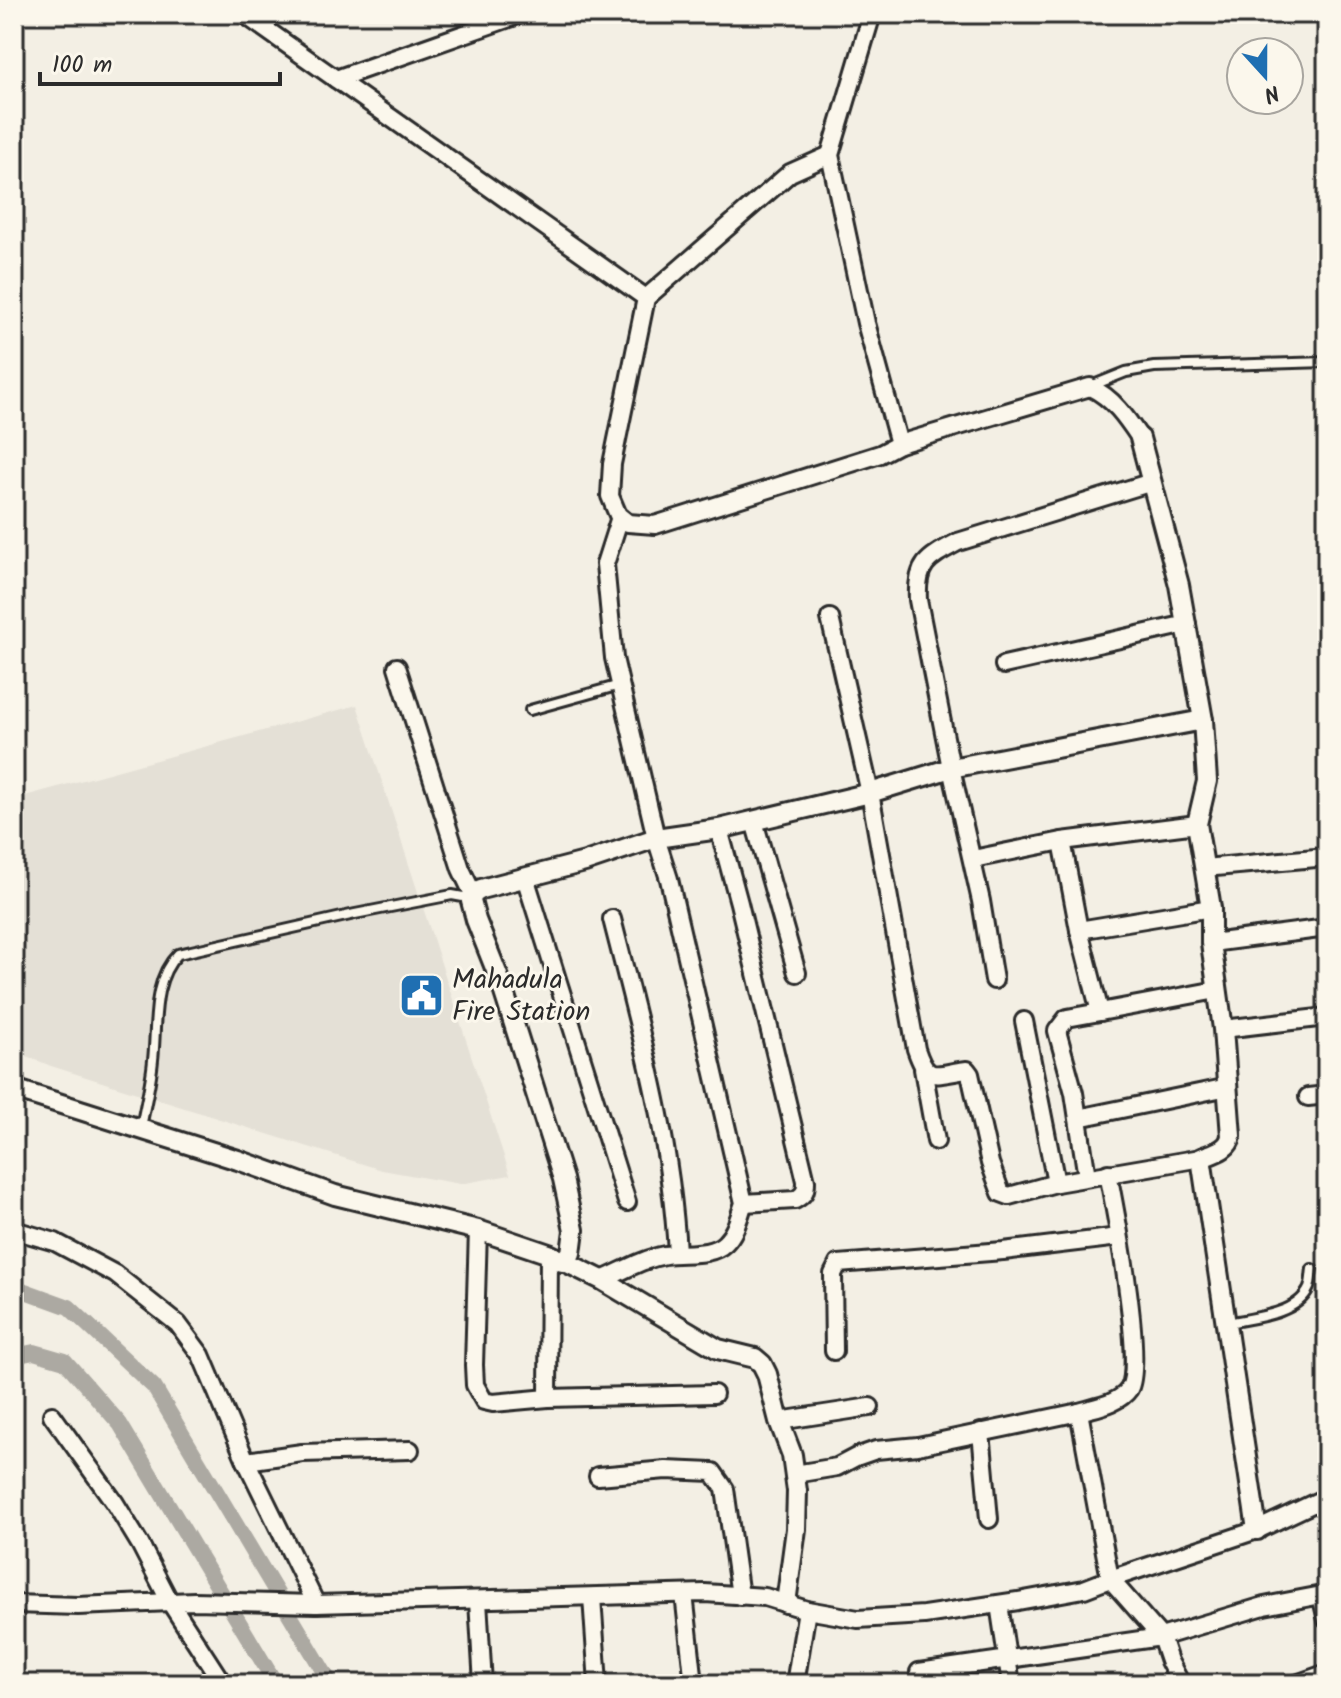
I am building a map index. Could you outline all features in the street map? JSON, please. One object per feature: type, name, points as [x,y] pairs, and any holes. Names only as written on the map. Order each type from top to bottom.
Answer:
[{"type":"street","points":[[244,14],[646,298]]},
{"type":"street","points":[[336,79],[521,14]]},
{"type":"street","points":[[872,14],[830,155],[866,323],[899,444]]},
{"type":"street","points":[[830,155],[790,173],[646,298],[612,464],[610,496],[620,517],[628,523],[655,525],[880,454],[899,444],[1090,387],[1104,393],[1140,438],[1187,624],[1203,720],[1207,781],[1197,824],[1211,908],[1211,943],[1223,1029],[1230,1144],[1201,1158],[1056,1183],[1009,1196],[1001,1193],[990,1163],[970,1074],[967,1070],[931,1074],[923,1069]]},
{"type":"street","points":[[994,980],[973,859],[951,768],[918,600],[920,569],[933,555],[958,542],[1152,482]]},
{"type":"street","points":[[602,1280],[640,1262],[677,1253],[710,1251],[723,1245],[732,1235],[744,1203],[614,658],[605,564],[620,517]]},
{"type":"street","points":[[830,618],[870,793],[916,1049],[923,1069],[936,1141]]},
{"type":"street","points":[[1004,665],[1187,624]]},
{"type":"street","points":[[397,667],[563,1179],[574,1230],[571,1253],[556,1258]]},
{"type":"street","points":[[472,898],[525,877],[585,862],[656,838],[754,821],[870,793],[951,768],[1203,720]]},
{"type":"street","points":[[754,821],[797,973]]},
{"type":"street","points":[[973,859],[1062,841],[1197,824]]},
{"type":"street","points":[[719,829],[806,1181],[803,1196],[795,1200],[744,1203]]},
{"type":"street","points":[[1062,841],[1079,930],[1100,1012]]},
{"type":"street","points":[[1204,868],[1327,857]]},
{"type":"street","points":[[525,877],[627,1202]]},
{"type":"street","points":[[1079,930],[1211,908]]},
{"type":"street","points":[[612,919],[663,1122],[677,1253]]},
{"type":"street","points":[[1211,943],[1327,928]]},
{"type":"street","points":[[1087,1177],[1074,1093],[1057,1031],[1067,1018],[1217,990]]},
{"type":"street","points":[[1223,1029],[1327,1017]]},
{"type":"street","points":[[1024,1021],[1056,1183]]},
{"type":"street","points":[[1078,1118],[1228,1087]]},
{"type":"street","points":[[14,1089],[141,1128],[335,1195],[478,1230],[556,1258],[602,1280],[718,1349],[755,1358],[762,1364],[792,1455],[795,1474],[796,1529],[786,1603]]},
{"type":"street","points":[[1308,1097],[1327,1095]]},
{"type":"street","points":[[1201,1158],[1257,1530]]},
{"type":"street","points":[[795,1474],[837,1467],[876,1450],[918,1446],[1079,1412],[1114,1401],[1129,1388],[1134,1369],[1119,1237],[1108,1173]]},
{"type":"street","points":[[14,1230],[55,1242],[115,1274],[178,1324],[201,1355],[308,1603]]},
{"type":"street","points":[[478,1230],[474,1365],[475,1385],[484,1401],[714,1394]]},
{"type":"street","points":[[834,1351],[833,1274],[838,1264],[1003,1251],[1119,1237]]},
{"type":"street","points":[[548,1398],[556,1258]]},
{"type":"street","points":[[779,1421],[870,1407]]},
{"type":"street","points":[[1079,1412],[1110,1579],[1161,1637],[1181,1684]]},
{"type":"street","points":[[52,1415],[140,1544],[170,1602],[223,1684]]},
{"type":"street","points":[[981,1432],[989,1519]]},
{"type":"street","points":[[246,1461],[302,1453],[410,1450]]},
{"type":"street","points":[[598,1476],[666,1470],[713,1472],[725,1489],[740,1596]]},
{"type":"street","points":[[14,1604],[78,1606],[170,1602],[478,1601],[684,1594],[765,1597],[807,1610],[858,1619],[924,1615],[1084,1589],[1257,1530],[1327,1497]]},
{"type":"street","points":[[684,1594],[694,1684]]},
{"type":"street","points":[[919,1672],[1161,1637],[1264,1606],[1324,1595],[1327,1620]]},
{"type":"street","points":[[592,1597],[598,1684]]},
{"type":"street","points":[[478,1601],[483,1684]]},
{"type":"street","points":[[999,1604],[1011,1684]]},
{"type":"street","points":[[795,1684],[807,1610]]},
{"type":"street","points":[[1296,1684],[1327,1673]]},
{"type":"lane","points":[[1090,387],[1126,372],[1154,367],[1327,362]]},
{"type":"lane","points":[[530,710],[620,685]]},
{"type":"lane","points":[[141,1128],[153,1062],[159,987],[167,965],[178,954],[452,895],[472,898]]},
{"type":"lane","points":[[1226,1323],[1274,1312],[1300,1300],[1309,1289],[1312,1269]]},
{"type":"shaded area","points":[[357,705],[510,1175],[460,1184],[382,1170],[51,1066],[14,1051],[14,799]]},
{"type":"waterway","points":[[14,1287],[69,1307],[154,1387],[331,1684]]},
{"type":"waterway","points":[[14,1356],[34,1352],[65,1361],[120,1424],[276,1684]]},
{"type":"place","name":"Mahadula Fire Station","points":[[421,996]]}]
